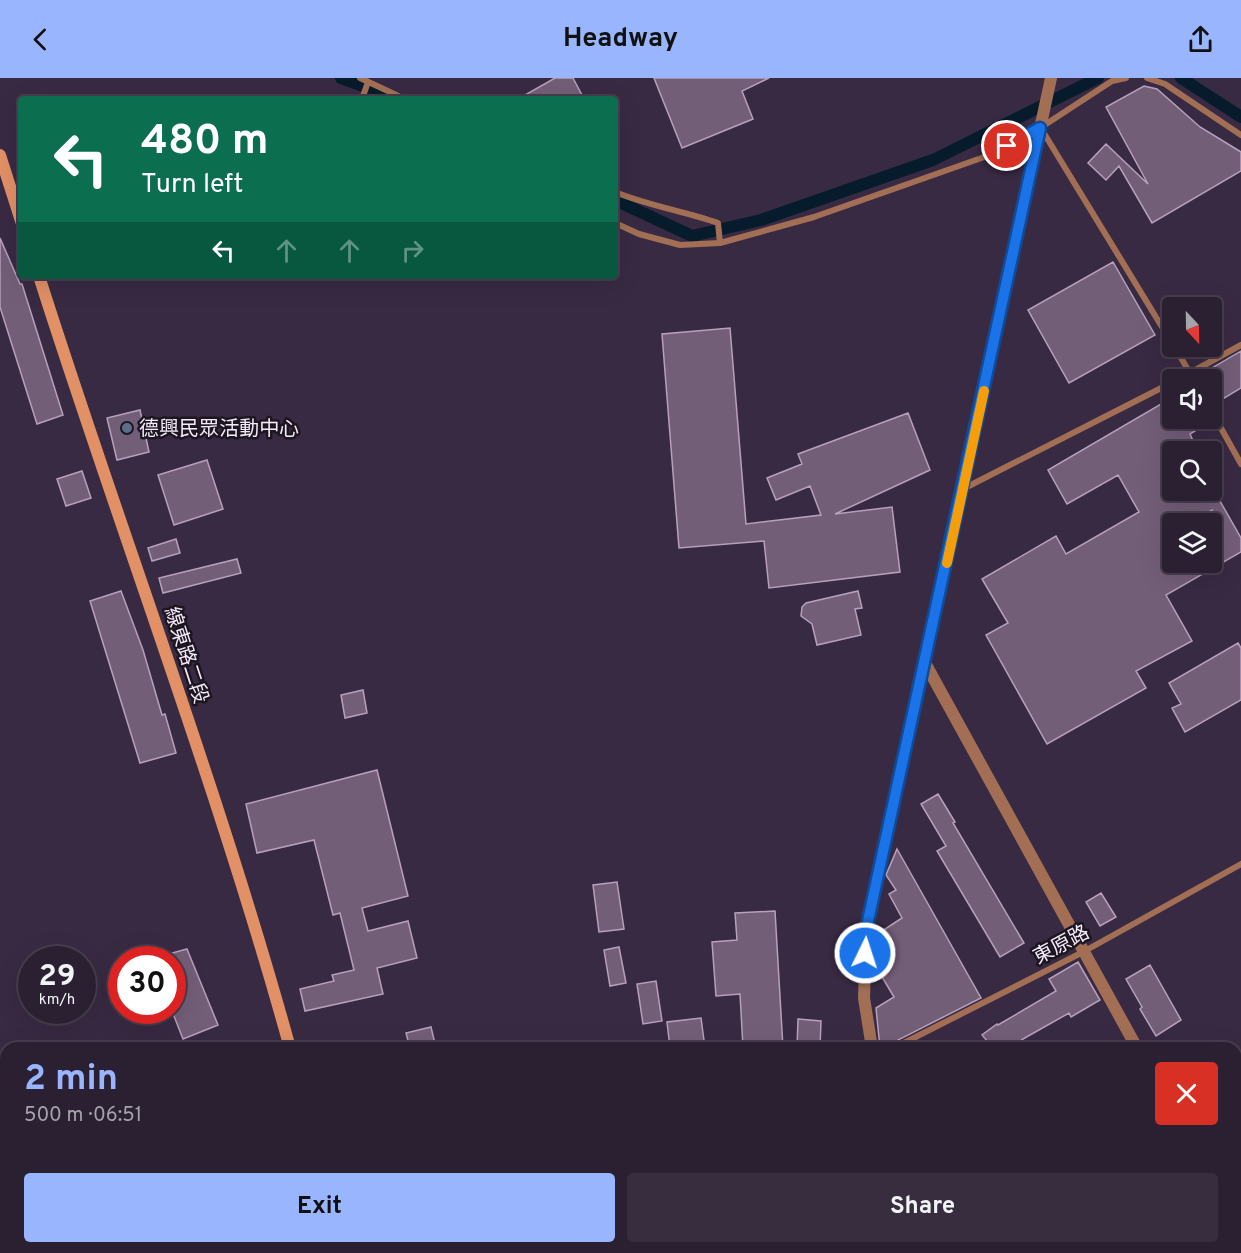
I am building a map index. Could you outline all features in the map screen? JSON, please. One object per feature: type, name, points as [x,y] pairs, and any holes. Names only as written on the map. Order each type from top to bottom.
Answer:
[{"type":"main road","points":[[0,155],[18,212]]},
{"type":"main road","name":"線東路二段","points":[[40,279],[201,762],[269,974],[288,1042]]},
{"type":"street","points":[[871,1042],[864,998],[866,930],[1051,78]]},
{"type":"street","points":[[925,663],[1134,1042]]},
{"type":"lane","points":[[360,78],[398,96]]},
{"type":"lane","points":[[618,224],[639,234],[680,245],[720,243],[814,217],[990,155],[1040,128],[1112,81],[1126,78]]},
{"type":"lane","points":[[1147,78],[1165,84],[1241,135]]},
{"type":"lane","points":[[363,96],[368,82]]},
{"type":"lane","points":[[1040,128],[1162,326]]},
{"type":"lane","points":[[618,193],[672,212],[698,216],[718,223],[720,243]]},
{"type":"lane","points":[[1197,369],[1241,345]]},
{"type":"lane","points":[[963,489],[1162,388]]},
{"type":"lane","points":[[1221,429],[1241,464]]},
{"type":"lane","name":"東原路","points":[[906,1042],[1083,952],[1241,864]]},
{"type":"building","points":[[555,78],[573,78],[582,96],[523,96]]},
{"type":"building","points":[[654,78],[769,78],[742,91],[753,119],[682,148]]},
{"type":"building","points":[[1144,86],[1157,89],[1200,127],[1241,152],[1241,171],[1152,223],[1119,166],[1106,180],[1088,163],[1106,144],[1148,184],[1106,107]]},
{"type":"building","points":[[0,238],[20,284],[22,284],[63,415],[37,424],[0,307]]},
{"type":"building","points":[[1113,262],[1155,335],[1069,383],[1028,310]]},
{"type":"building","points":[[730,328],[746,524],[821,515],[810,486],[776,500],[767,478],[802,464],[798,454],[908,413],[930,470],[835,514],[892,507],[900,572],[769,588],[764,541],[679,548],[662,334]]},
{"type":"building","points":[[1241,351],[1241,388],[1222,399],[1222,369],[1210,369]]},
{"type":"building","points":[[1162,403],[1162,429],[1198,429],[1190,434],[1193,441],[1162,441],[1162,501],[1220,501],[1241,538],[1241,552],[1222,563],[1222,513],[1212,513],[1212,510],[1207,513],[1162,513],[1162,573],[1204,573],[1166,595],[1192,641],[1136,671],[1146,688],[1047,744],[986,635],[1008,623],[982,579],[1056,536],[1066,554],[1139,512],[1118,475],[1067,504],[1048,470]]},
{"type":"building","name":"德興民眾活動中心","points":[[140,410],[149,452],[117,460],[107,418]]},
{"type":"building","points":[[207,460],[223,509],[174,525],[158,475]]},
{"type":"building","points":[[82,471],[91,498],[66,506],[57,479]]},
{"type":"building","points":[[176,539],[180,553],[152,561],[148,548]]},
{"type":"building","points":[[237,559],[241,573],[163,593],[159,578]]},
{"type":"building","points":[[121,591],[143,650],[162,715],[165,714],[176,753],[140,763],[90,601]]},
{"type":"building","points":[[858,591],[862,608],[855,609],[861,635],[817,645],[812,624],[801,616],[802,607],[806,603]]},
{"type":"building","points":[[1238,643],[1241,648],[1241,700],[1185,732],[1172,708],[1181,704],[1169,683]]},
{"type":"building","points":[[363,690],[367,713],[345,718],[341,695]]},
{"type":"building","points":[[377,770],[408,896],[362,908],[368,931],[408,921],[417,958],[377,968],[383,994],[305,1011],[300,989],[334,981],[332,975],[354,970],[340,913],[333,915],[314,840],[257,853],[246,804]]},
{"type":"building","points":[[938,794],[1024,943],[1000,957],[937,851],[946,846],[921,804]]},
{"type":"building","points":[[897,849],[981,998],[894,1042],[879,1042],[876,1008],[894,997],[875,965],[892,955],[879,933],[902,918],[889,894],[896,890],[886,875]]},
{"type":"building","points":[[617,882],[624,929],[599,932],[593,885]]},
{"type":"building","points":[[1101,893],[1116,917],[1100,926],[1086,902]]},
{"type":"building","points":[[775,911],[783,1042],[743,1042],[740,994],[716,996],[712,942],[737,940],[735,913]]},
{"type":"building","points":[[619,947],[626,983],[610,986],[604,950]]},
{"type":"building","points":[[186,949],[218,1025],[183,1039],[177,1024],[186,1024]]},
{"type":"building","points":[[1078,962],[1100,1000],[1071,1017],[1069,1013],[1019,1042],[988,1042],[982,1035],[1056,991],[1049,979]]},
{"type":"building","points":[[1150,965],[1181,1020],[1156,1036],[1126,979]]},
{"type":"building","points":[[656,981],[662,1021],[643,1024],[637,984]]},
{"type":"building","points":[[701,1018],[704,1042],[669,1042],[667,1022]]},
{"type":"building","points":[[798,1019],[821,1021],[820,1042],[797,1042]]},
{"type":"building","points":[[431,1027],[435,1042],[408,1042],[406,1033]]},
{"type":"waterway","points":[[341,78],[391,96]]},
{"type":"waterway","points":[[618,201],[692,236],[761,220],[933,160],[1098,78]]},
{"type":"waterway","points":[[1181,78],[1241,117]]},
{"type":"slow traffic","points":[[947,563],[984,391]]},
{"type":"place","name":"德興民眾活動中心","points":[[127,428]]},
{"type":"route","points":[[865,953],[866,930],[1040,128],[1007,146]]}]
